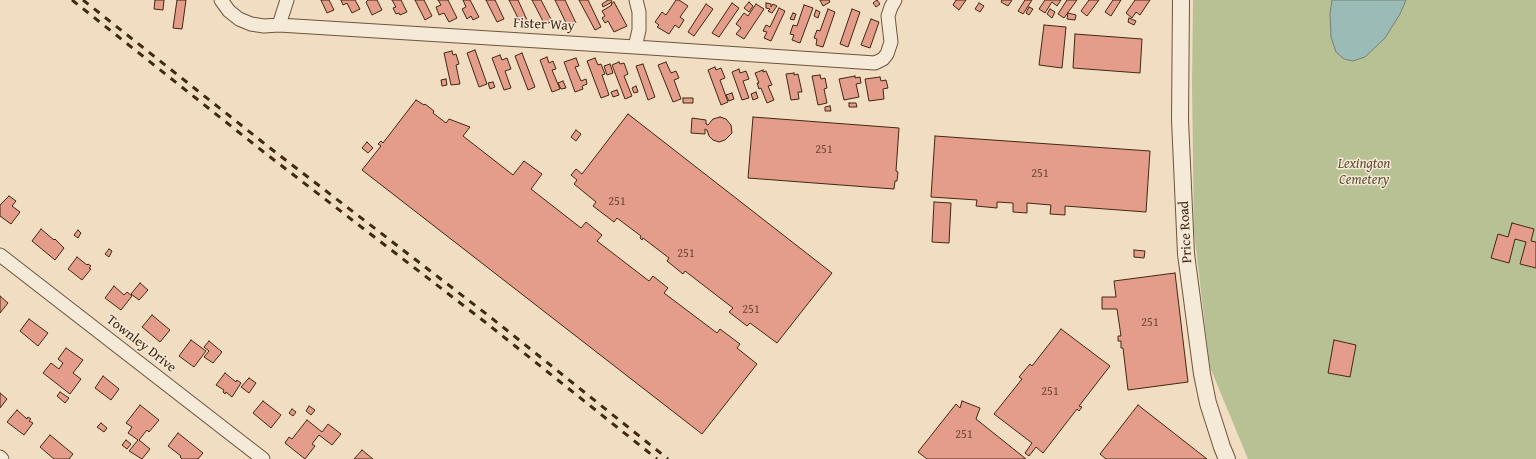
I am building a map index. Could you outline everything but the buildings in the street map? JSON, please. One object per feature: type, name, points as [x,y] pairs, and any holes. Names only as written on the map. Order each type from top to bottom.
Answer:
[{"type":"street","name":"Fister Way","points":[[221,0],[229,11],[239,20],[250,24],[264,26],[279,25],[635,46],[875,63],[884,59],[887,54],[890,42],[888,16],[895,0]]},
{"type":"street","points":[[279,25],[287,0]]},
{"type":"street","points":[[635,46],[639,30],[639,12],[636,0]]},
{"type":"street","name":"Price Road","points":[[1181,0],[1180,120],[1186,248],[1192,309],[1208,403],[1227,459]]},
{"type":"street","name":"Townley Drive","points":[[0,255],[263,459]]},
{"type":"green space","name":"Lexington Cemetery","points":[[1193,0],[1536,0],[1536,459],[1248,459],[1210,367],[1194,232],[1192,86]]},
{"type":"water","points":[[1332,0],[1406,0],[1400,14],[1385,38],[1365,57],[1353,61],[1344,59],[1336,52],[1331,37],[1330,14]]},
{"type":"railway","points":[[72,0],[265,153],[485,322],[657,459]]},
{"type":"railway","points":[[83,0],[270,148],[489,316],[668,459]]}]
